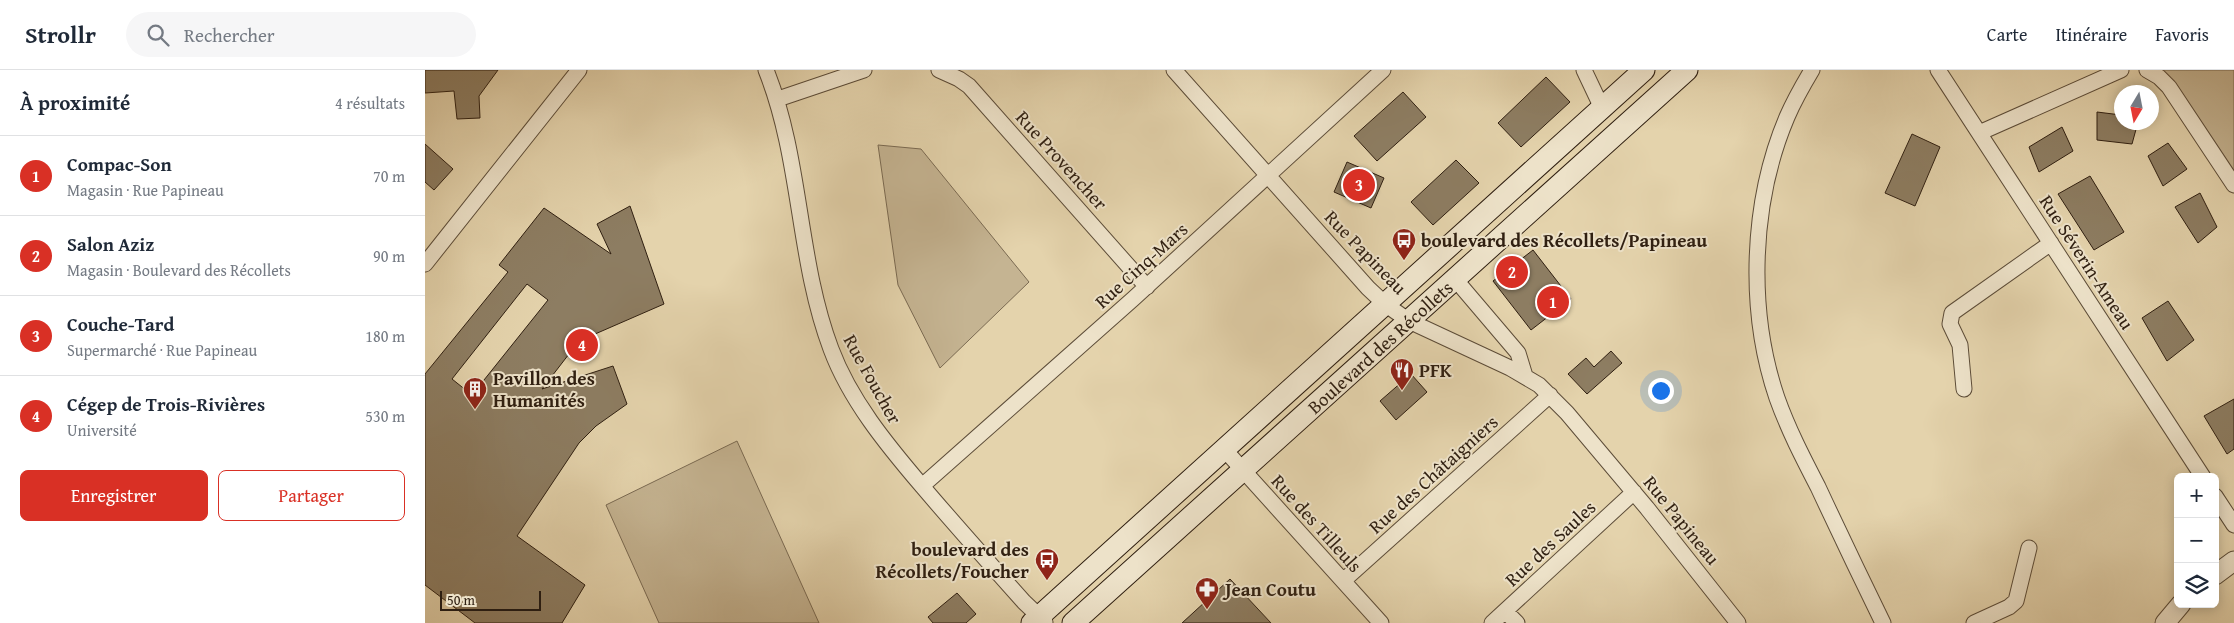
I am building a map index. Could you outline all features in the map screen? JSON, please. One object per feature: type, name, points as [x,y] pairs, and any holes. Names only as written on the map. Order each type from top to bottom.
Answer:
[{"type":"main road","name":"Boulevard des Récollets","points":[[1039,621],[1225,449],[1644,70]]},
{"type":"main road","name":"Boulevard des Récollets","points":[[1073,623],[1687,70]]},
{"type":"street","points":[[425,264],[579,70]]},
{"type":"street","name":"Rue Foucher","points":[[766,70],[778,100],[792,161],[812,283],[831,348],[870,420],[892,452],[1039,621]]},
{"type":"street","points":[[778,100],[864,70]]},
{"type":"street","name":"Rue Provencher","points":[[939,70],[969,86],[1147,287]]},
{"type":"street","name":"Rue Papineau","points":[[1174,70],[1368,288],[1385,304],[1409,321],[1525,376],[1550,395],[1634,492],[1738,623]]},
{"type":"street","name":"Rue Cinq-Mars","points":[[923,486],[1147,287],[1383,70]]},
{"type":"street","points":[[1584,70],[1601,108]]},
{"type":"street","points":[[1812,70],[1784,126],[1765,195],[1758,255],[1759,299],[1763,338],[1771,376],[1784,417],[1883,623]]},
{"type":"street","name":"Rue Séverin-Ameau","points":[[1938,70],[2200,473]]},
{"type":"street","points":[[1979,133],[2121,70]]},
{"type":"street","points":[[2147,70],[2159,76],[2169,87],[2234,185]]},
{"type":"street","points":[[1964,389],[1961,345],[1950,324],[1952,313],[2051,243]]},
{"type":"street","points":[[1455,279],[1518,353],[1525,376]]},
{"type":"street","name":"Rue des Châtaigniers","points":[[1343,582],[1550,395]]},
{"type":"street","name":"Rue des Tilleuls","points":[[1225,449],[1381,623]]},
{"type":"street","name":"Rue des Saules","points":[[1492,623],[1634,492]]},
{"type":"street","points":[[2219,502],[2234,525]]},
{"type":"street","points":[[1974,623],[2009,607],[2015,601],[2029,548]]},
{"type":"street","points":[[2219,572],[2234,561]]},
{"type":"street","points":[[2165,623],[2178,608]]},
{"type":"street","points":[[1505,611],[1517,623]]},
{"type":"shaded area","points":[[2142,70],[2234,70],[2234,181],[2172,85]]},
{"type":"shaded area","points":[[878,145],[921,149],[1029,282],[940,368],[898,285]]},
{"type":"shaded area","points":[[737,441],[819,623],[659,623],[606,505]]},
{"type":"building","points":[[425,70],[498,70],[479,96],[480,118],[457,119],[454,91],[425,93]]},
{"type":"building","points":[[1546,77],[1570,102],[1521,147],[1498,123]]},
{"type":"building","points":[[1403,92],[1426,117],[1377,161],[1354,136]]},
{"type":"building","points":[[2097,112],[2114,114],[2114,130],[2136,130],[2132,144],[2097,140]]},
{"type":"building","points":[[2062,127],[2073,151],[2039,172],[2029,147]]},
{"type":"building","points":[[1912,134],[1940,147],[1915,206],[1885,193]]},
{"type":"building","points":[[2168,143],[2187,169],[2163,186],[2148,156]]},
{"type":"building","points":[[425,144],[453,169],[434,190],[425,182]]},
{"type":"building","points":[[1456,160],[1479,183],[1433,225],[1411,202]]},
{"type":"building","points":[[1347,162],[1384,178],[1371,208],[1334,192]]},
{"type":"building","points":[[2090,176],[2124,232],[2094,250],[2058,194]]},
{"type":"building","points":[[2200,193],[2217,227],[2198,243],[2175,207]]},
{"type":"building","name":"Pavillon des Humanités","points":[[630,206],[664,304],[579,341],[542,389],[613,366],[627,404],[596,426],[579,443],[517,536],[585,585],[562,623],[475,623],[425,585],[425,374],[508,272],[499,265],[544,208],[611,254],[597,224]],"holes":[[[527,284],[548,300],[472,395],[452,379]]]},
{"type":"building","points":[[1533,250],[1571,299],[1531,330],[1493,281]]},
{"type":"building","points":[[2168,301],[2194,340],[2167,361],[2142,318]]},
{"type":"building","points":[[1611,351],[1622,363],[1587,394],[1568,374],[1586,358],[1594,367]]},
{"type":"building","points":[[1411,374],[1427,392],[1396,420],[1380,401]]},
{"type":"building","points":[[2234,399],[2234,449],[2227,454],[2204,416]]},
{"type":"building","points":[[1230,579],[1271,623],[1182,623]]},
{"type":"building","points":[[957,593],[976,614],[966,623],[933,623],[928,617]]},
{"type":"place","name":"Couche-Tard","points":[[1359,185]]},
{"type":"place","name":"boulevard des Récollets/Papineau","points":[[1404,261]]},
{"type":"place","name":"Salon Aziz","points":[[1512,272]]},
{"type":"place","name":"Compac-Son","points":[[1553,302]]},
{"type":"place","name":"Cégep de Trois-Rivières","points":[[582,345]]},
{"type":"place","name":"PFK","points":[[1402,391]]},
{"type":"place","name":"Pavillon des Humanités","points":[[475,410]]},
{"type":"place","name":"boulevard des Récollets/Foucher","points":[[1047,581]]},
{"type":"place","name":"Jean Coutu","points":[[1207,610]]}]
